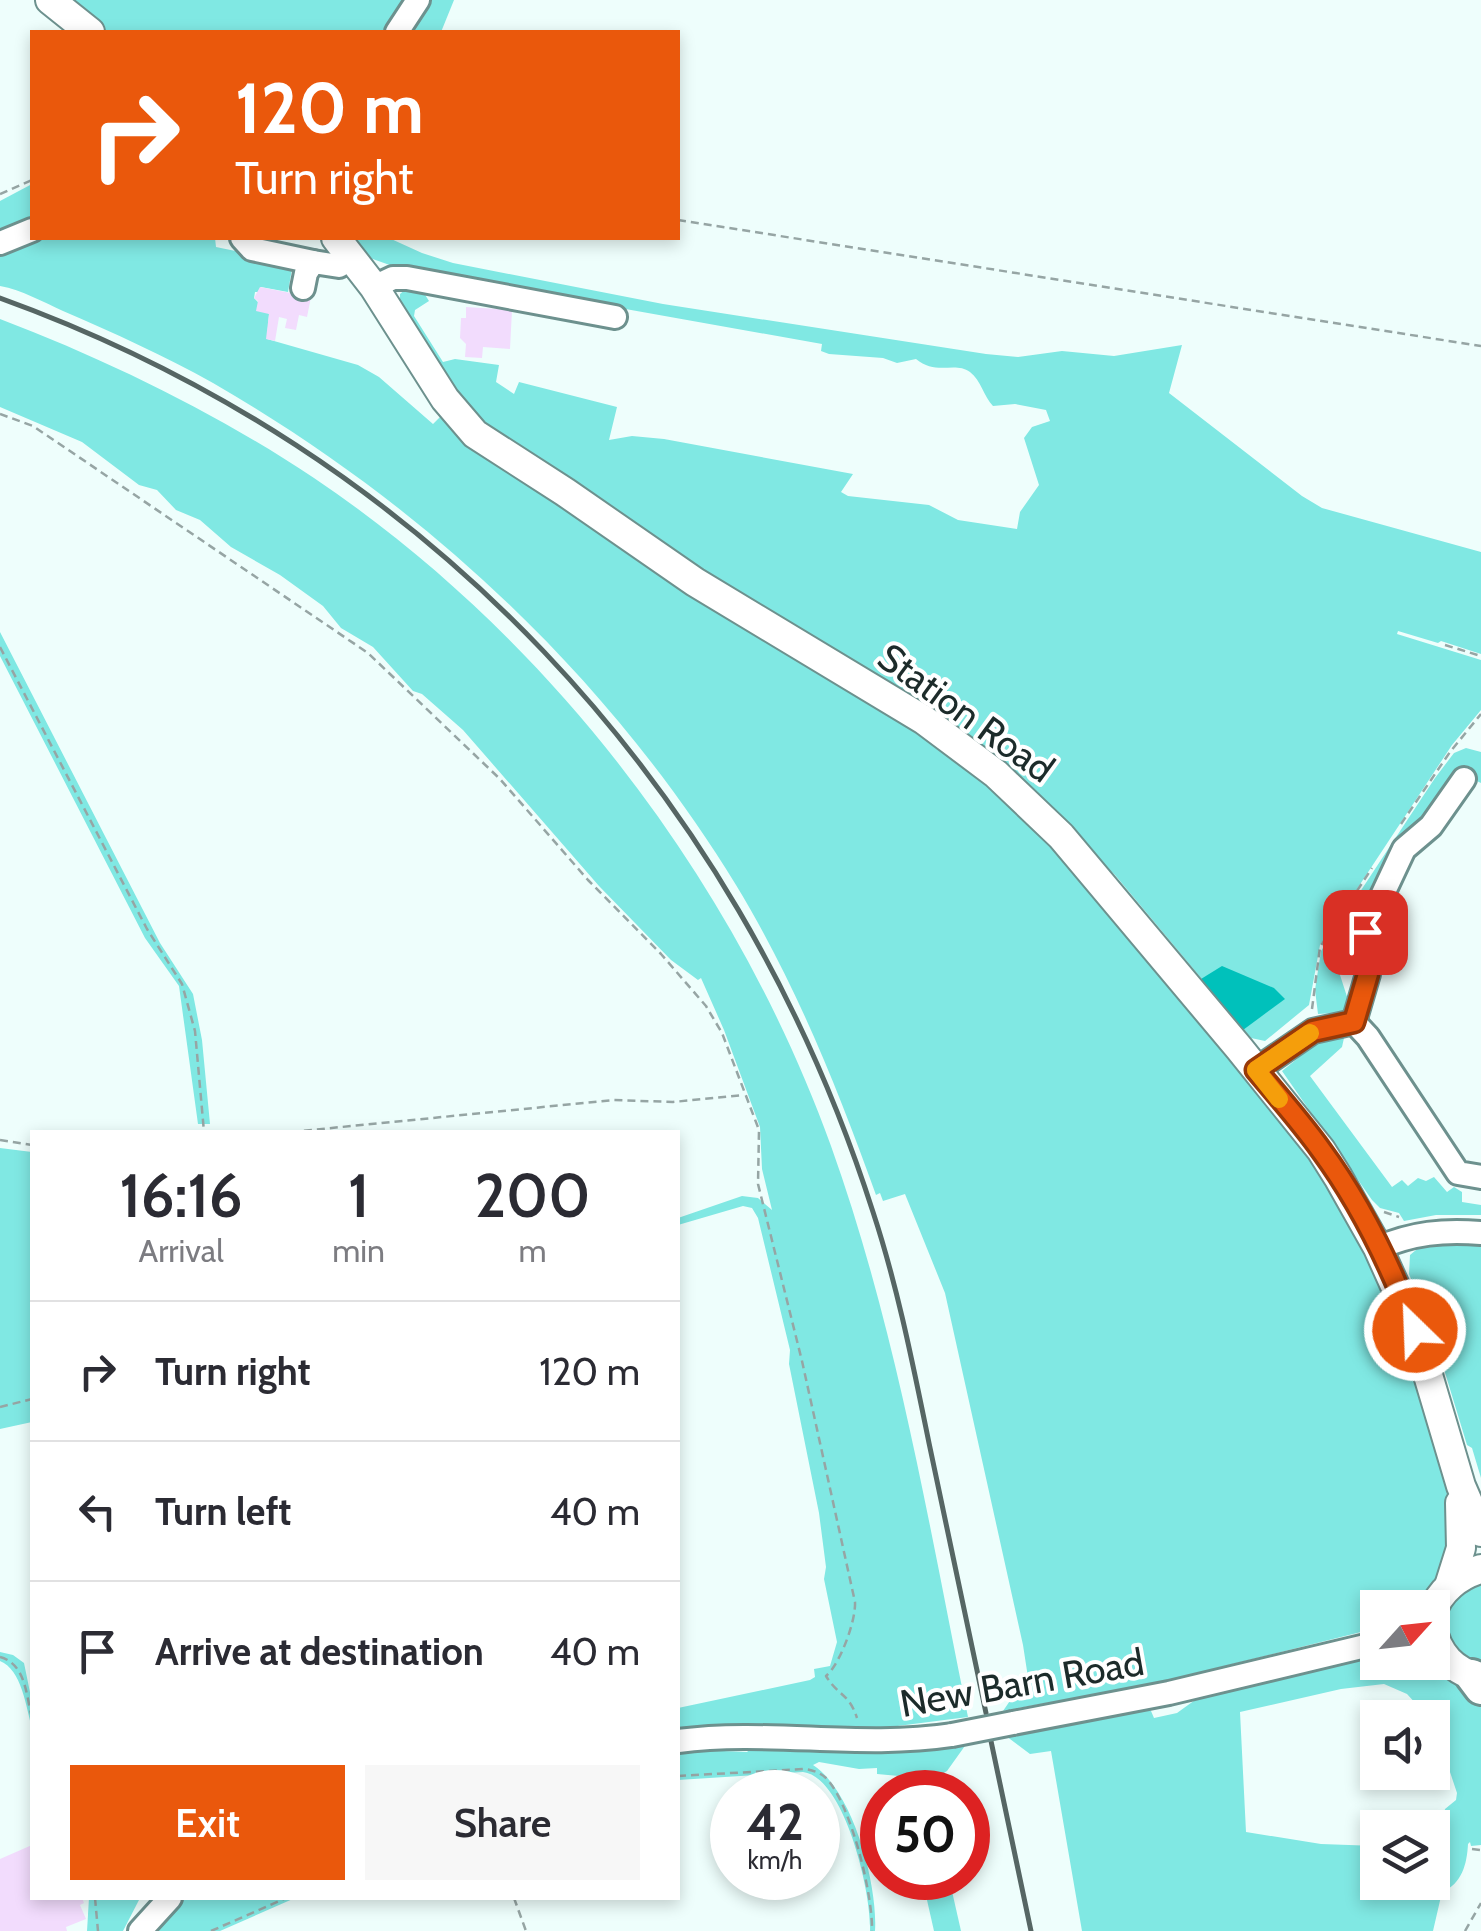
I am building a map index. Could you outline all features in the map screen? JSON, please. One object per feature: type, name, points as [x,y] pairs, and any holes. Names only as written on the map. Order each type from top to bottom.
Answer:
[{"type":"main road","points":[[50,0],[88,30]]},
{"type":"main road","name":"Station Road","points":[[344,248],[463,422],[479,437],[695,582],[909,710],[976,757],[1061,836],[1256,1070],[1321,1150],[1378,1248],[1463,1454],[1462,1538],[1442,1590]]},
{"type":"main road","name":"Station Road","points":[[1461,1486],[1481,1532]]},
{"type":"main road","points":[[1450,1591],[1466,1574],[1481,1569]]},
{"type":"main road","points":[[1450,1662],[1478,1680]]},
{"type":"street","points":[[399,30],[418,0]]},
{"type":"street","points":[[0,243],[30,231]]},
{"type":"street","points":[[244,240],[252,249],[339,266],[344,248]]},
{"type":"street","points":[[303,288],[313,262]]},
{"type":"street","points":[[374,287],[392,278],[407,278],[615,316]]},
{"type":"street","points":[[1354,1022],[1368,974],[1365,932],[1404,849],[1431,826],[1464,779]]},
{"type":"street","points":[[1256,1070],[1313,1031],[1354,1022]]},
{"type":"street","points":[[1354,1022],[1373,1044],[1458,1173],[1481,1178]]},
{"type":"street","points":[[1378,1248],[1422,1233],[1481,1233]]},
{"type":"street","points":[[1386,1338],[1415,1330]]},
{"type":"street","name":"New Barn Road","points":[[680,1741],[745,1736],[885,1742],[952,1734],[1169,1693],[1360,1649]]},
{"type":"street","points":[[140,1931],[165,1900]]},
{"type":"path","points":[[0,194],[30,181]]},
{"type":"path","points":[[680,220],[1481,346]]},
{"type":"path","points":[[0,414],[48,436],[368,653],[500,780],[692,989],[720,1028],[759,1130],[758,1184],[855,1602],[854,1624],[835,1668],[826,1676],[835,1690],[848,1698],[858,1725]]},
{"type":"path","points":[[1445,645],[1481,656]]},
{"type":"path","points":[[0,647],[146,929],[182,984],[198,1051],[204,1130]]},
{"type":"path","points":[[312,1130],[614,1100],[673,1102],[746,1095]]},
{"type":"path","points":[[0,1140],[30,1145]]},
{"type":"path","points":[[0,1408],[30,1400]]},
{"type":"path","points":[[0,1656],[18,1667],[30,1711]]},
{"type":"path","points":[[680,1776],[804,1768],[823,1776],[842,1805],[856,1844],[872,1905],[872,1931]]},
{"type":"path","points":[[1472,1849],[1481,1850]]},
{"type":"path","points":[[97,1900],[98,1931]]},
{"type":"path","points":[[211,1931],[281,1900]]},
{"type":"path","points":[[515,1900],[526,1931]]},
{"type":"path","points":[[1465,1931],[1481,1902]]},
{"type":"shaded area","points":[[64,0],[411,0],[392,30],[100,30]]},
{"type":"shaded area","points":[[425,0],[454,0],[442,30],[407,30]]},
{"type":"shaded area","points":[[30,185],[30,224],[0,236],[0,201]]},
{"type":"shaded area","points":[[31,240],[215,240],[216,247],[293,263],[288,292],[261,287],[255,292],[254,298],[269,314],[267,339],[358,365],[379,377],[433,424],[445,412],[852,682],[1032,811],[1302,1147],[1350,1221],[1401,1327],[1375,1336],[1377,1347],[1394,1340],[1408,1346],[1451,1479],[1450,1559],[1431,1590],[1360,1590],[1360,1632],[1156,1683],[1003,1711],[1020,1686],[1029,1684],[945,1293],[905,1194],[883,1201],[880,1193],[876,1195],[814,1037],[777,959],[736,885],[685,808],[570,666],[438,540],[366,484],[213,383],[120,336],[0,286],[0,254]]},
{"type":"shaded area","points":[[352,240],[393,240],[453,263],[663,304],[986,354],[1018,357],[1062,351],[1114,356],[1182,345],[1169,393],[1302,496],[1322,508],[1481,552],[1481,654],[1441,641],[1398,631],[1397,634],[1481,660],[1481,710],[1452,745],[1320,945],[1309,1005],[1265,1041],[1251,1038],[1115,875],[1037,802],[478,429],[400,310],[400,294],[407,288],[422,290],[429,301],[415,310],[414,316],[443,362],[455,359],[499,365],[496,382],[514,394],[519,382],[617,407],[609,440],[632,436],[664,439],[853,474],[841,492],[848,496],[929,505],[958,520],[1017,529],[1020,512],[1039,485],[1024,438],[1032,427],[1050,421],[1046,410],[1015,404],[993,406],[977,379],[964,369],[931,367],[916,359],[897,363],[883,358],[829,354],[821,351],[822,344],[401,269],[367,257]]},
{"type":"shaded area","points":[[0,319],[122,371],[277,454],[400,541],[480,612],[556,689],[625,772],[687,859],[743,952],[791,1047],[831,1146],[893,1357],[968,1717],[874,1729],[680,1733],[680,1708],[810,1680],[815,1677],[814,1669],[830,1666],[837,1642],[824,1579],[819,1513],[789,1364],[790,1350],[758,1218],[752,1208],[743,1206],[680,1224],[680,1217],[742,1196],[758,1198],[772,1210],[762,1169],[760,1127],[701,978],[698,980],[671,960],[599,886],[463,730],[422,694],[413,691],[373,647],[341,628],[323,606],[231,547],[200,520],[176,510],[157,490],[139,485],[82,442],[0,407]]},
{"type":"shaded area","points":[[0,632],[160,943],[193,994],[210,1124],[198,1124],[179,986],[145,938],[0,656]]},
{"type":"shaded area","points":[[1466,748],[1481,752],[1481,783],[1468,777],[1450,777],[1381,883],[1343,957],[1340,975],[1352,1012],[1318,1014],[1315,990],[1321,951],[1435,778],[1454,753]]},
{"type":"shaded area","points":[[1222,966],[1274,988],[1285,999],[1243,1030],[1201,979]]},
{"type":"shaded area","points":[[1344,1038],[1342,1047],[1310,1076],[1392,1187],[1402,1180],[1408,1186],[1418,1178],[1426,1181],[1434,1177],[1447,1192],[1454,1187],[1462,1192],[1462,1202],[1481,1205],[1481,1215],[1436,1215],[1404,1221],[1399,1213],[1380,1208],[1372,1200],[1282,1071],[1318,1042]]},
{"type":"shaded area","points":[[0,1148],[30,1152],[30,1422],[0,1429]]},
{"type":"shaded area","points":[[1422,1243],[1481,1243],[1481,1478],[1409,1274],[1410,1255]]},
{"type":"shaded area","points":[[1481,1581],[1481,1667],[1461,1655],[1450,1639],[1450,1605],[1462,1590]]},
{"type":"shaded area","points":[[0,1652],[24,1663],[30,1720],[18,1681],[0,1661]]},
{"type":"shaded area","points":[[1360,1657],[1360,1680],[1450,1680],[1450,1676],[1469,1691],[1481,1704],[1481,1845],[1468,1844],[1462,1873],[1450,1887],[1450,1810],[1445,1810],[1456,1800],[1457,1793],[1450,1772],[1450,1700],[1412,1700],[1384,1684],[1341,1689],[1240,1712],[1246,1832],[1321,1844],[1360,1845],[1360,1900],[1440,1900],[1433,1931],[1082,1931],[1051,1751],[1030,1754],[1006,1736],[1144,1708],[1154,1718],[1177,1713],[1195,1700]]},
{"type":"shaded area","points":[[967,1743],[948,1770],[859,1769],[819,1762],[813,1765],[818,1770],[710,1770],[710,1778],[680,1780],[680,1749],[747,1752],[752,1747],[920,1751]]},
{"type":"shaded area","points":[[840,1795],[860,1840],[860,1863],[853,1840]]},
{"type":"shaded area","points":[[89,1900],[139,1900],[123,1931],[87,1931]]},
{"type":"shaded area","points":[[181,1900],[290,1900],[220,1931],[152,1931]]},
{"type":"shaded area","points":[[867,1900],[873,1900],[875,1931],[870,1931]]},
{"type":"shaded area","points":[[927,1900],[954,1900],[961,1931],[934,1931]]},
{"type":"building","points":[[260,287],[311,297],[307,317],[299,315],[296,330],[285,328],[287,319],[279,317],[275,341],[266,339],[269,314],[256,311],[258,301],[254,298]]},
{"type":"building","points":[[466,307],[512,310],[510,349],[483,347],[482,358],[465,357],[466,344],[460,338]]},
{"type":"building","points":[[30,1846],[30,1900],[83,1900],[80,1905],[86,1919],[66,1927],[67,1931],[0,1931],[0,1859]]},
{"type":"railway","points":[[0,298],[154,364],[296,445],[426,542],[544,652],[648,775],[738,910],[814,1056],[873,1212],[904,1327],[986,1713]]},
{"type":"railway","points":[[991,1741],[1031,1931]]},
{"type":"slow traffic","points":[[1279,1099],[1256,1070],[1310,1033]]},
{"type":"route","points":[[1365,932],[1368,974],[1354,1022],[1313,1031],[1256,1070],[1338,1177],[1378,1248],[1415,1330]]}]
